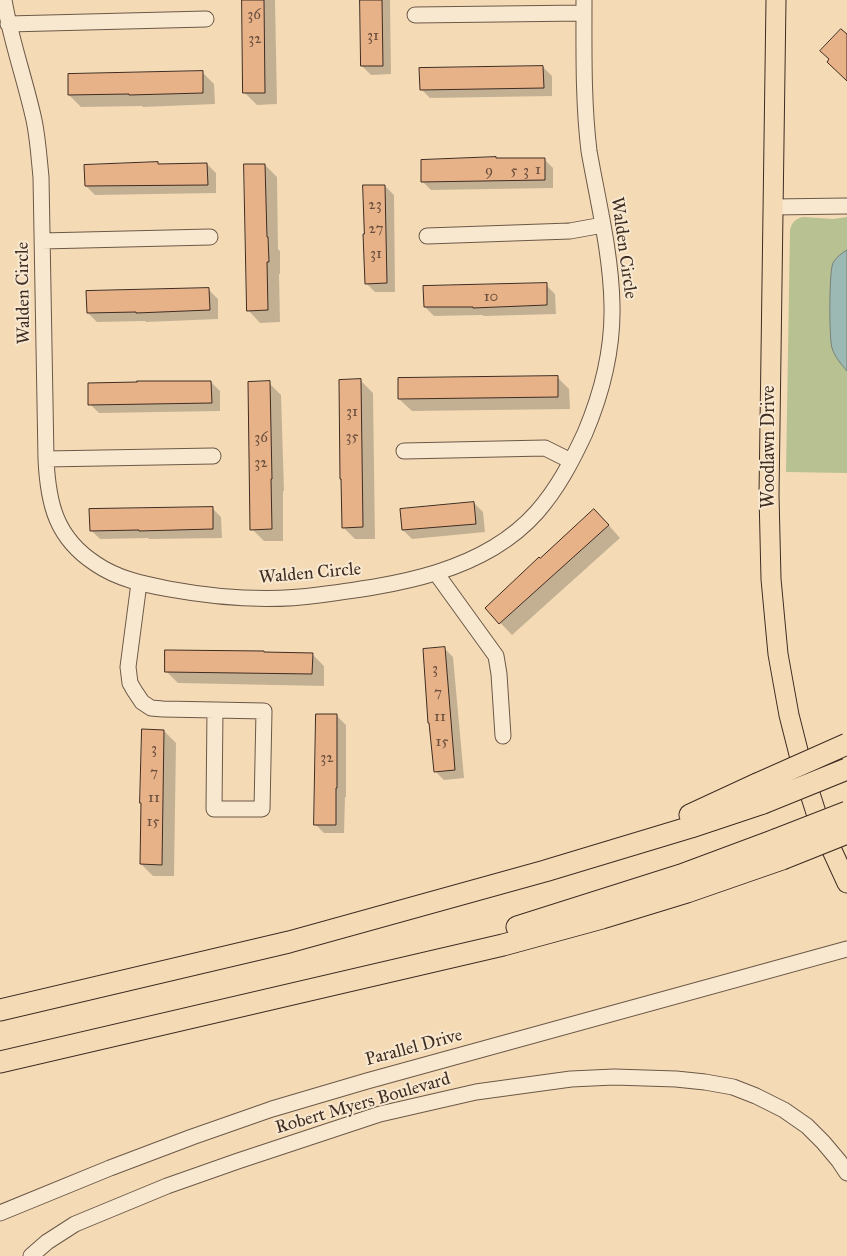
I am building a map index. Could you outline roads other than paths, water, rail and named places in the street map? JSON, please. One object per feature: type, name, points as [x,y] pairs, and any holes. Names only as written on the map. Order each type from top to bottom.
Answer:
[{"type":"highway","points":[[0,1010],[289,942],[545,871],[691,827],[760,794],[847,744]]},
{"type":"highway","points":[[760,794],[847,770]]},
{"type":"highway","points":[[778,850],[847,812]]},
{"type":"highway","points":[[0,1062],[289,995],[504,931],[681,875],[847,833]]},
{"type":"main road","name":"Woodlawn Drive","points":[[776,0],[769,495],[771,579],[778,654],[789,715],[804,778],[820,822],[847,883]]},
{"type":"street","name":"Walden Circle","points":[[4,0],[8,24],[34,120],[38,142],[41,177],[47,480],[50,501],[60,526],[76,548],[95,564],[114,574],[139,583],[216,596],[272,599],[312,596],[376,587],[436,573],[478,556],[520,529],[537,512],[571,461],[588,426],[598,396],[610,341],[612,320],[611,282],[587,136],[584,6]]},
{"type":"street","points":[[415,16],[584,6]]},
{"type":"street","points":[[8,24],[206,19]]},
{"type":"street","points":[[773,207],[847,206]]},
{"type":"street","points":[[427,236],[570,232],[603,225]]},
{"type":"street","points":[[42,241],[210,237]]},
{"type":"street","points":[[404,451],[545,448],[571,461]]},
{"type":"street","points":[[46,459],[213,456]]},
{"type":"street","points":[[436,573],[496,656],[503,736]]},
{"type":"street","points":[[139,583],[128,666],[130,683],[142,702],[152,708],[264,711],[262,809],[214,809],[216,710]]},
{"type":"street","name":"Parallel Drive","points":[[0,1213],[110,1168],[272,1109],[367,1080],[847,949]]},
{"type":"street","name":"Robert Myers Boulevard","points":[[31,1256],[47,1242],[75,1224],[167,1186],[238,1160],[371,1117],[404,1109],[476,1092],[571,1080],[614,1077],[676,1079],[733,1087],[784,1110],[807,1126],[847,1172]]},
{"type":"water","points":[[847,250],[847,371],[836,357],[832,348],[830,305],[833,263],[837,257]]}]
